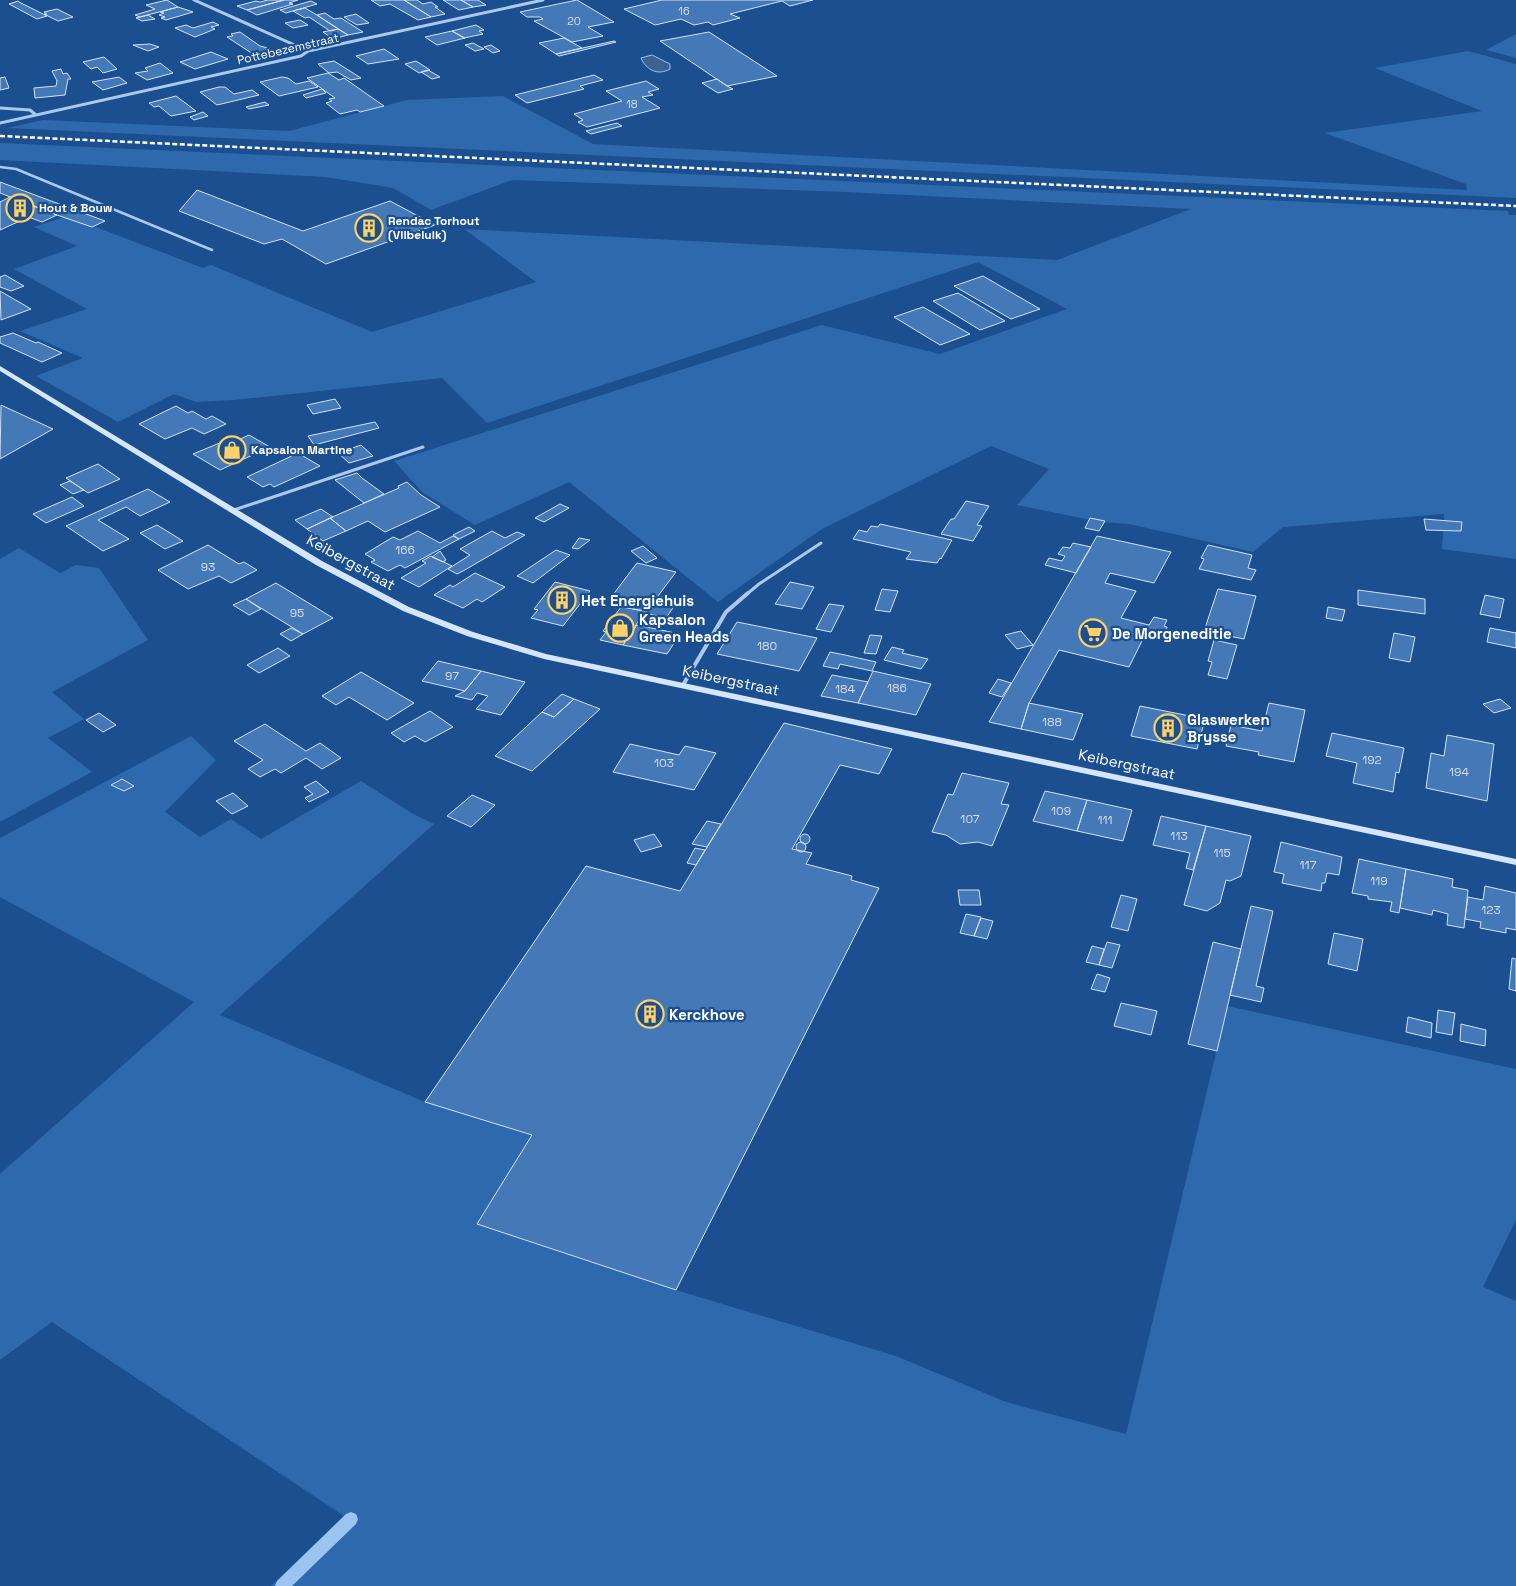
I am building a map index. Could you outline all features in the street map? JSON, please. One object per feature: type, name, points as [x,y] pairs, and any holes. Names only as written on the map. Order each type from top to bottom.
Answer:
[{"type":"street","points":[[194,0],[308,51]]},
{"type":"street","name":"Pottebezemstraat","points":[[0,123],[300,56],[308,51],[544,0]]},
{"type":"street","name":"Pottebezemstraat","points":[[0,108],[30,110],[36,115]]},
{"type":"street","name":"Keibergstraat","points":[[0,368],[319,563],[406,609],[470,634],[544,656],[1516,862]]},
{"type":"lane","points":[[0,167],[16,169],[212,250]]},
{"type":"lane","points":[[234,510],[423,447]]},
{"type":"lane","points":[[684,685],[726,612],[758,584],[822,543]]},
{"type":"shaded area","points":[[1516,34],[1516,58],[1486,50]]},
{"type":"shaded area","points":[[1468,51],[1516,64],[1516,198],[8,128],[43,120],[289,131],[407,100],[503,96],[593,144],[1467,190],[1466,184],[1325,133],[1482,111],[1375,68]]},
{"type":"shaded area","points":[[652,55],[670,64],[670,69],[657,72],[649,69],[641,58]]},
{"type":"shaded area","points":[[0,143],[1508,211],[1509,215],[1516,215],[1516,559],[1442,549],[1444,514],[1283,527],[1253,552],[1129,524],[1100,522],[1017,505],[1049,469],[991,446],[822,529],[718,602],[569,482],[475,525],[422,492],[394,461],[822,325],[940,354],[1067,309],[978,262],[487,423],[442,378],[234,400],[196,402],[174,394],[118,422],[36,376],[83,358],[20,331],[87,309],[14,269],[77,246],[34,227],[67,216],[203,268],[211,265],[372,332],[536,282],[464,229],[1057,260],[1191,209],[846,192],[512,180],[431,210],[393,188],[326,177],[0,160]]},
{"type":"shaded area","points":[[19,548],[60,573],[76,565],[99,568],[148,640],[52,692],[84,719],[48,738],[92,772],[0,822],[0,559]]},
{"type":"shaded area","points":[[191,736],[216,760],[165,812],[200,837],[231,819],[261,839],[361,781],[413,814],[434,824],[220,1015],[425,1102],[532,1135],[477,1224],[676,1290],[896,1356],[1006,1402],[1126,1434],[1227,1006],[1516,1069],[1516,1220],[1483,1287],[1516,1301],[1516,1586],[271,1586],[344,1516],[52,1322],[0,1360],[0,1174],[194,1002],[0,897],[0,838]]},
{"type":"building","points":[[167,0],[178,7],[140,17],[135,15],[155,9],[146,5]]},
{"type":"building","points":[[284,0],[247,10],[237,6],[256,1]]},
{"type":"building","points":[[284,0],[298,0],[289,3],[293,4],[257,15],[247,10]]},
{"type":"building","points":[[371,0],[404,0],[431,17],[418,20],[390,4],[380,6]]},
{"type":"building","points":[[404,0],[417,0],[423,4],[431,2],[445,14],[431,17]]},
{"type":"building","points":[[443,0],[461,0],[473,7],[459,10]]},
{"type":"building","points":[[461,0],[478,0],[486,5],[473,7]]},
{"type":"building","points":[[577,0],[614,22],[588,27],[603,36],[572,42],[534,21],[543,19],[540,17],[527,17],[520,12]]},
{"type":"building","points":[[662,0],[813,0],[790,6],[782,1],[730,14],[740,18],[713,25],[708,22],[694,25],[681,19],[655,25],[624,9]]},
{"type":"building","points":[[18,1],[47,16],[37,19],[9,4]]},
{"type":"building","points":[[311,1],[317,4],[286,13],[280,10]]},
{"type":"building","points":[[178,7],[193,12],[166,20],[161,18],[165,17],[159,15],[164,13],[160,12]]},
{"type":"building","points":[[305,8],[338,29],[330,31],[309,17],[305,18],[293,11]]},
{"type":"building","points":[[57,9],[73,17],[58,21],[44,14],[47,14],[44,12]]},
{"type":"building","points":[[325,13],[334,19],[341,18],[363,32],[348,35],[317,15]]},
{"type":"building","points":[[356,14],[369,23],[357,25],[344,17]]},
{"type":"building","points":[[148,15],[155,19],[142,21],[136,18]]},
{"type":"building","points":[[300,20],[308,25],[293,28],[285,23]]},
{"type":"building","points":[[213,22],[219,25],[211,27],[215,29],[195,37],[175,28],[186,25],[193,28]]},
{"type":"building","points":[[476,25],[484,30],[479,31],[483,34],[464,38],[452,31]]},
{"type":"building","points":[[338,29],[348,35],[333,39],[323,32]]},
{"type":"building","points":[[452,31],[465,38],[437,45],[425,37]]},
{"type":"building","points":[[240,32],[260,46],[268,48],[265,49],[273,55],[259,58],[227,37]]},
{"type":"building","points":[[709,32],[777,76],[727,86],[660,41]]},
{"type":"building","points":[[564,38],[582,48],[556,54],[539,43]]},
{"type":"building","points":[[616,42],[559,56],[556,54]]},
{"type":"building","points":[[473,43],[484,49],[475,51],[465,45]]},
{"type":"building","points":[[150,44],[159,47],[148,51],[133,45]]},
{"type":"building","points":[[491,45],[500,51],[493,53],[484,47]]},
{"type":"building","points":[[384,49],[399,59],[368,64],[356,56]]},
{"type":"building","points":[[211,52],[228,59],[195,69],[180,62]]},
{"type":"building","points":[[104,57],[117,69],[103,73],[97,67],[91,69],[83,62]]},
{"type":"building","points":[[334,61],[361,78],[351,80],[337,72],[329,73],[318,64]]},
{"type":"building","points":[[416,61],[430,70],[419,73],[405,64]]},
{"type":"building","points":[[160,63],[173,73],[147,80],[135,73],[148,71],[145,68]]},
{"type":"building","points":[[61,69],[63,74],[67,73],[71,79],[68,79],[65,95],[35,98],[34,88],[56,86],[57,81],[52,71]]},
{"type":"building","points":[[428,70],[440,77],[432,79],[421,72]]},
{"type":"building","points":[[328,73],[339,80],[344,78],[384,106],[360,112],[357,110],[340,114],[326,103],[332,101],[329,99],[335,98],[307,78]]},
{"type":"building","points":[[594,75],[603,80],[580,86],[584,89],[527,103],[515,95]]},
{"type":"building","points":[[5,77],[9,88],[0,90],[0,78]]},
{"type":"building","points":[[119,77],[127,83],[103,90],[92,82]]},
{"type":"building","points":[[282,77],[288,78],[296,84],[309,81],[318,87],[279,96],[260,82]]},
{"type":"building","points":[[717,79],[733,89],[718,93],[702,83]]},
{"type":"building","points":[[646,81],[659,89],[648,92],[653,95],[642,97],[660,108],[587,127],[578,122],[583,120],[574,114],[622,101],[606,91]]},
{"type":"building","points":[[225,87],[234,94],[252,90],[259,95],[217,105],[200,92]]},
{"type":"building","points":[[322,89],[326,93],[306,98],[303,95]]},
{"type":"building","points":[[176,96],[196,111],[171,116],[159,106],[154,107],[149,103]]},
{"type":"building","points":[[265,102],[269,105],[249,109],[246,107]]},
{"type":"building","points":[[203,112],[208,116],[194,120],[190,117]]},
{"type":"building","points":[[617,123],[622,126],[591,134],[586,131]]},
{"type":"building","points":[[0,182],[105,221],[92,227],[57,215],[0,193]]},
{"type":"building","name":"Rendac Torhout (Vilbeluik)","points":[[197,190],[303,231],[390,201],[435,225],[326,264],[282,239],[264,244],[179,211]]},
{"type":"building","name":"Hout & Bouw","points":[[10,197],[57,215],[42,222],[23,215],[14,219],[20,221],[0,230],[0,202]]},
{"type":"building","points":[[5,275],[24,286],[11,291],[0,287],[0,277]]},
{"type":"building","points":[[983,276],[1040,309],[1011,319],[954,286]]},
{"type":"building","points":[[0,291],[31,309],[1,320]]},
{"type":"building","points":[[958,293],[1005,321],[980,330],[933,301]]},
{"type":"building","points":[[923,307],[970,334],[940,345],[894,317]]},
{"type":"building","points":[[13,333],[62,353],[42,362],[0,343],[0,337]]},
{"type":"building","points":[[335,399],[341,408],[313,414],[307,405]]},
{"type":"building","points":[[1,405],[53,429],[0,459]]},
{"type":"building","points":[[176,406],[188,413],[192,411],[206,419],[212,416],[226,424],[204,434],[192,428],[165,439],[139,424]]},
{"type":"building","points":[[375,422],[379,428],[314,445],[308,436]]},
{"type":"building","name":"Kapsalon Martine","points":[[249,435],[270,447],[220,470],[193,454],[222,442],[227,445]]},
{"type":"building","points":[[361,445],[373,456],[349,463],[338,453]]},
{"type":"building","points":[[298,453],[320,466],[274,487],[270,484],[263,487],[247,477]]},
{"type":"building","points":[[98,464],[120,479],[88,493],[66,478]]},
{"type":"building","points":[[357,473],[384,494],[364,503],[335,480]]},
{"type":"building","points":[[70,481],[84,490],[73,494],[60,485]]},
{"type":"building","points":[[407,482],[421,495],[440,507],[385,532],[368,521],[346,531],[330,518],[399,488],[398,486]]},
{"type":"building","points":[[148,489],[170,502],[140,516],[126,507],[98,520],[129,539],[103,551],[66,526]]},
{"type":"building","points":[[72,497],[84,506],[46,523],[33,514]]},
{"type":"building","points":[[966,501],[989,506],[977,525],[982,526],[973,541],[941,534],[951,519],[954,519]]},
{"type":"building","points":[[560,504],[569,508],[544,522],[535,518]]},
{"type":"building","points":[[321,509],[333,517],[307,529],[295,520]]},
{"type":"building","points":[[330,518],[346,531],[323,541],[307,529]]},
{"type":"building","points":[[1090,518],[1105,521],[1099,531],[1085,528]]},
{"type":"building","points":[[1424,519],[1462,522],[1461,531],[1426,530]]},
{"type":"building","points":[[880,524],[952,540],[937,563],[906,559],[911,552],[853,539],[859,530],[867,532],[871,526],[878,527]]},
{"type":"building","points":[[157,525],[183,541],[165,549],[140,533]]},
{"type":"building","points":[[469,527],[475,531],[459,539],[453,535]]},
{"type":"building","points":[[418,531],[440,543],[453,536],[459,539],[405,568],[400,565],[388,571],[371,562],[375,560],[365,554],[393,537],[400,540]]},
{"type":"building","points":[[492,531],[505,538],[517,532],[525,535],[457,574],[448,569],[470,555],[460,549]]},
{"type":"building","name":"De Morgeneditie","points":[[1097,536],[1171,552],[1154,583],[1110,573],[1105,583],[1136,591],[1121,618],[1149,625],[1154,617],[1167,620],[1164,626],[1167,627],[1165,636],[1147,631],[1129,667],[1059,650],[1029,703],[1021,729],[989,722]]},
{"type":"building","points":[[579,538],[590,540],[578,549],[572,548]]},
{"type":"building","points":[[1073,543],[1091,547],[1076,573],[1045,565],[1049,558],[1062,561],[1065,556],[1058,554],[1063,547],[1070,548]]},
{"type":"building","points":[[208,545],[239,564],[244,562],[257,570],[231,583],[219,576],[188,589],[158,570]]},
{"type":"building","points":[[1208,545],[1252,555],[1248,568],[1256,570],[1251,580],[1199,569],[1204,559],[1201,558]]},
{"type":"building","points":[[643,546],[657,558],[646,563],[631,551]]},
{"type":"building","points":[[556,550],[570,555],[533,583],[517,576]]},
{"type":"building","points":[[440,551],[446,560],[443,562],[432,557]]},
{"type":"building","points":[[431,556],[452,566],[419,587],[401,578],[426,563],[422,561]]},
{"type":"building","points":[[637,563],[676,572],[658,596],[668,598],[664,603],[654,601],[651,604],[612,596]]},
{"type":"building","points":[[475,573],[505,587],[482,602],[477,599],[463,608],[434,595],[450,585],[453,587]]},
{"type":"building","name":"Het Energiehuis","points":[[555,582],[590,591],[563,626],[531,618],[538,610],[534,609]]},
{"type":"building","points":[[790,582],[814,587],[802,609],[775,604]]},
{"type":"building","points":[[276,583],[333,618],[303,634],[246,599]]},
{"type":"building","points":[[882,589],[898,591],[890,612],[875,610]]},
{"type":"building","points":[[1218,589],[1256,596],[1244,639],[1204,631]]},
{"type":"building","points":[[1358,590],[1425,599],[1425,614],[1358,605]]},
{"type":"building","points":[[1485,595],[1504,599],[1500,618],[1480,614]]},
{"type":"building","points":[[246,599],[261,609],[249,615],[233,605]]},
{"type":"building","points":[[654,601],[675,605],[666,618],[645,613]]},
{"type":"building","points":[[635,604],[648,607],[645,611],[632,609]]},
{"type":"building","points":[[829,604],[844,606],[831,632],[816,629]]},
{"type":"building","name":"Kapsalon Green Heads","points":[[621,607],[645,611],[623,645],[600,640],[606,632],[603,631]]},
{"type":"building","points":[[1328,607],[1345,610],[1342,621],[1326,618]]},
{"type":"building","points":[[737,622],[817,638],[799,671],[717,654]]},
{"type":"building","points":[[637,625],[680,634],[667,654],[623,645]]},
{"type":"building","points":[[291,628],[303,634],[291,641],[280,634]]},
{"type":"building","points":[[1490,628],[1516,633],[1516,648],[1487,642]]},
{"type":"building","points":[[1021,631],[1033,645],[1017,649],[1005,635]]},
{"type":"building","points":[[1394,633],[1415,637],[1410,662],[1389,658]]},
{"type":"building","points":[[870,635],[882,636],[876,654],[864,653]]},
{"type":"building","points":[[1214,640],[1237,645],[1227,679],[1208,675],[1212,662],[1208,661]]},
{"type":"building","points":[[892,647],[904,650],[902,653],[928,659],[921,669],[884,660]]},
{"type":"building","points":[[278,648],[290,656],[259,673],[247,665]]},
{"type":"building","points":[[830,652],[876,662],[872,671],[840,664],[838,669],[823,666]]},
{"type":"building","points":[[438,661],[481,671],[465,691],[422,681]]},
{"type":"building","points":[[481,671],[525,682],[501,715],[476,709],[488,696],[477,693],[472,700],[455,696],[465,691]]},
{"type":"building","points":[[873,671],[931,684],[916,715],[858,703]]},
{"type":"building","points":[[361,672],[414,703],[387,720],[349,697],[336,705],[322,696]]},
{"type":"building","points":[[832,675],[868,682],[858,703],[821,696]]},
{"type":"building","points":[[998,679],[1011,683],[1002,697],[989,693]]},
{"type":"building","points":[[562,694],[574,699],[554,717],[542,712]]},
{"type":"building","points":[[574,699],[600,709],[532,771],[495,756],[542,712],[554,717]]},
{"type":"building","points":[[1500,699],[1511,708],[1494,713],[1483,704]]},
{"type":"building","points":[[1029,703],[1083,714],[1073,740],[1021,729]]},
{"type":"building","points":[[1269,703],[1305,710],[1294,762],[1258,755],[1259,752],[1226,746],[1231,725],[1262,731]]},
{"type":"building","name":"Glaswerken Brysse","points":[[1140,706],[1205,719],[1197,749],[1131,736]]},
{"type":"building","points":[[430,711],[453,727],[425,742],[415,736],[404,742],[391,733]]},
{"type":"building","points":[[99,713],[116,725],[103,732],[86,720]]},
{"type":"building","name":"Kerckhove","points":[[784,723],[892,749],[879,774],[840,765],[792,849],[812,853],[806,864],[852,876],[851,880],[879,888],[676,1290],[477,1224],[532,1135],[425,1102],[586,866],[680,891]]},
{"type":"building","points":[[265,724],[306,751],[320,743],[341,758],[322,769],[306,758],[281,773],[275,769],[260,777],[248,769],[263,760],[234,741]]},
{"type":"building","points":[[1332,733],[1404,748],[1399,773],[1396,772],[1393,792],[1353,783],[1357,763],[1326,756]]},
{"type":"building","points":[[1447,735],[1494,744],[1487,801],[1426,788],[1431,753],[1444,756]]},
{"type":"building","points":[[630,744],[679,755],[685,746],[716,753],[694,790],[613,772]]},
{"type":"building","points":[[962,773],[1009,783],[1001,804],[1009,805],[992,846],[978,842],[960,844],[946,835],[932,832],[948,794],[953,795]]},
{"type":"building","points":[[122,779],[134,786],[124,791],[111,785]]},
{"type":"building","points":[[316,781],[329,792],[309,802],[305,798],[313,794],[304,787]]},
{"type":"building","points":[[1045,791],[1087,800],[1077,831],[1033,821]]},
{"type":"building","points":[[233,793],[248,806],[232,814],[216,801]]},
{"type":"building","points":[[472,795],[495,805],[471,827],[447,816]]},
{"type":"building","points":[[1087,800],[1132,810],[1123,841],[1077,831]]},
{"type":"building","points":[[1161,816],[1206,826],[1193,870],[1186,868],[1190,853],[1153,845]]},
{"type":"building","points":[[707,821],[721,824],[707,847],[692,844]]},
{"type":"building","points":[[1206,826],[1251,836],[1241,876],[1230,881],[1226,880],[1220,903],[1207,911],[1184,905]]},
{"type":"building","points":[[654,834],[662,846],[641,852],[634,840]]},
{"type":"building","points":[[803,834],[807,834],[810,839],[809,843],[803,844],[800,841],[800,837]]},
{"type":"building","points":[[801,842],[806,847],[801,852],[796,847]]},
{"type":"building","points":[[1281,842],[1342,857],[1339,875],[1327,873],[1325,883],[1322,883],[1321,891],[1282,883],[1284,874],[1274,872]]},
{"type":"building","points":[[695,848],[705,850],[696,865],[687,863]]},
{"type":"building","points":[[1359,859],[1406,869],[1399,913],[1390,911],[1392,902],[1368,899],[1368,896],[1352,893]]},
{"type":"building","points":[[1406,869],[1453,879],[1452,887],[1468,890],[1464,928],[1447,925],[1448,914],[1433,910],[1432,915],[1400,908]]},
{"type":"building","points":[[1485,886],[1516,893],[1516,930],[1506,928],[1506,933],[1480,928],[1481,922],[1465,919],[1468,897],[1483,900]]},
{"type":"building","points":[[958,890],[979,890],[981,905],[960,905]]},
{"type":"building","points":[[1121,895],[1137,899],[1128,931],[1111,927]]},
{"type":"building","points":[[1251,906],[1273,911],[1256,986],[1264,988],[1261,1002],[1230,995]]},
{"type":"building","points":[[966,914],[981,917],[974,936],[960,933]]},
{"type":"building","points":[[981,918],[993,921],[987,939],[974,936]]},
{"type":"building","points":[[1334,933],[1363,939],[1357,971],[1328,964]]},
{"type":"building","points":[[1107,942],[1120,945],[1112,968],[1099,965]]},
{"type":"building","points":[[1213,942],[1241,949],[1217,1051],[1188,1044]]},
{"type":"building","points":[[1092,946],[1104,949],[1099,965],[1086,962]]},
{"type":"building","points":[[1512,958],[1516,959],[1516,991],[1509,989]]},
{"type":"building","points":[[1097,974],[1110,978],[1105,992],[1091,989]]},
{"type":"building","points":[[1121,1003],[1157,1011],[1151,1035],[1114,1026]]},
{"type":"building","points":[[1438,1010],[1455,1013],[1452,1035],[1436,1032]]},
{"type":"building","points":[[1408,1017],[1432,1023],[1431,1038],[1406,1032]]},
{"type":"building","points":[[1461,1024],[1486,1030],[1485,1046],[1460,1041]]},
{"type":"waterway","points":[[282,1586],[351,1519]]},
{"type":"railway","points":[[0,136],[1516,206]]},
{"type":"place","name":"Hout & Bouw","points":[[20,208]]},
{"type":"place","name":"Rendac Torhout (Vilbeluik)","points":[[369,228]]},
{"type":"place","name":"Kapsalon Martine","points":[[232,450]]},
{"type":"place","name":"Het Energiehuis","points":[[562,600]]},
{"type":"place","name":"Kapsalon Green Heads","points":[[620,628]]},
{"type":"place","name":"De Morgeneditie","points":[[1093,633]]},
{"type":"place","name":"Glaswerken Brysse","points":[[1168,728]]},
{"type":"place","name":"Kerckhove","points":[[650,1014]]}]
